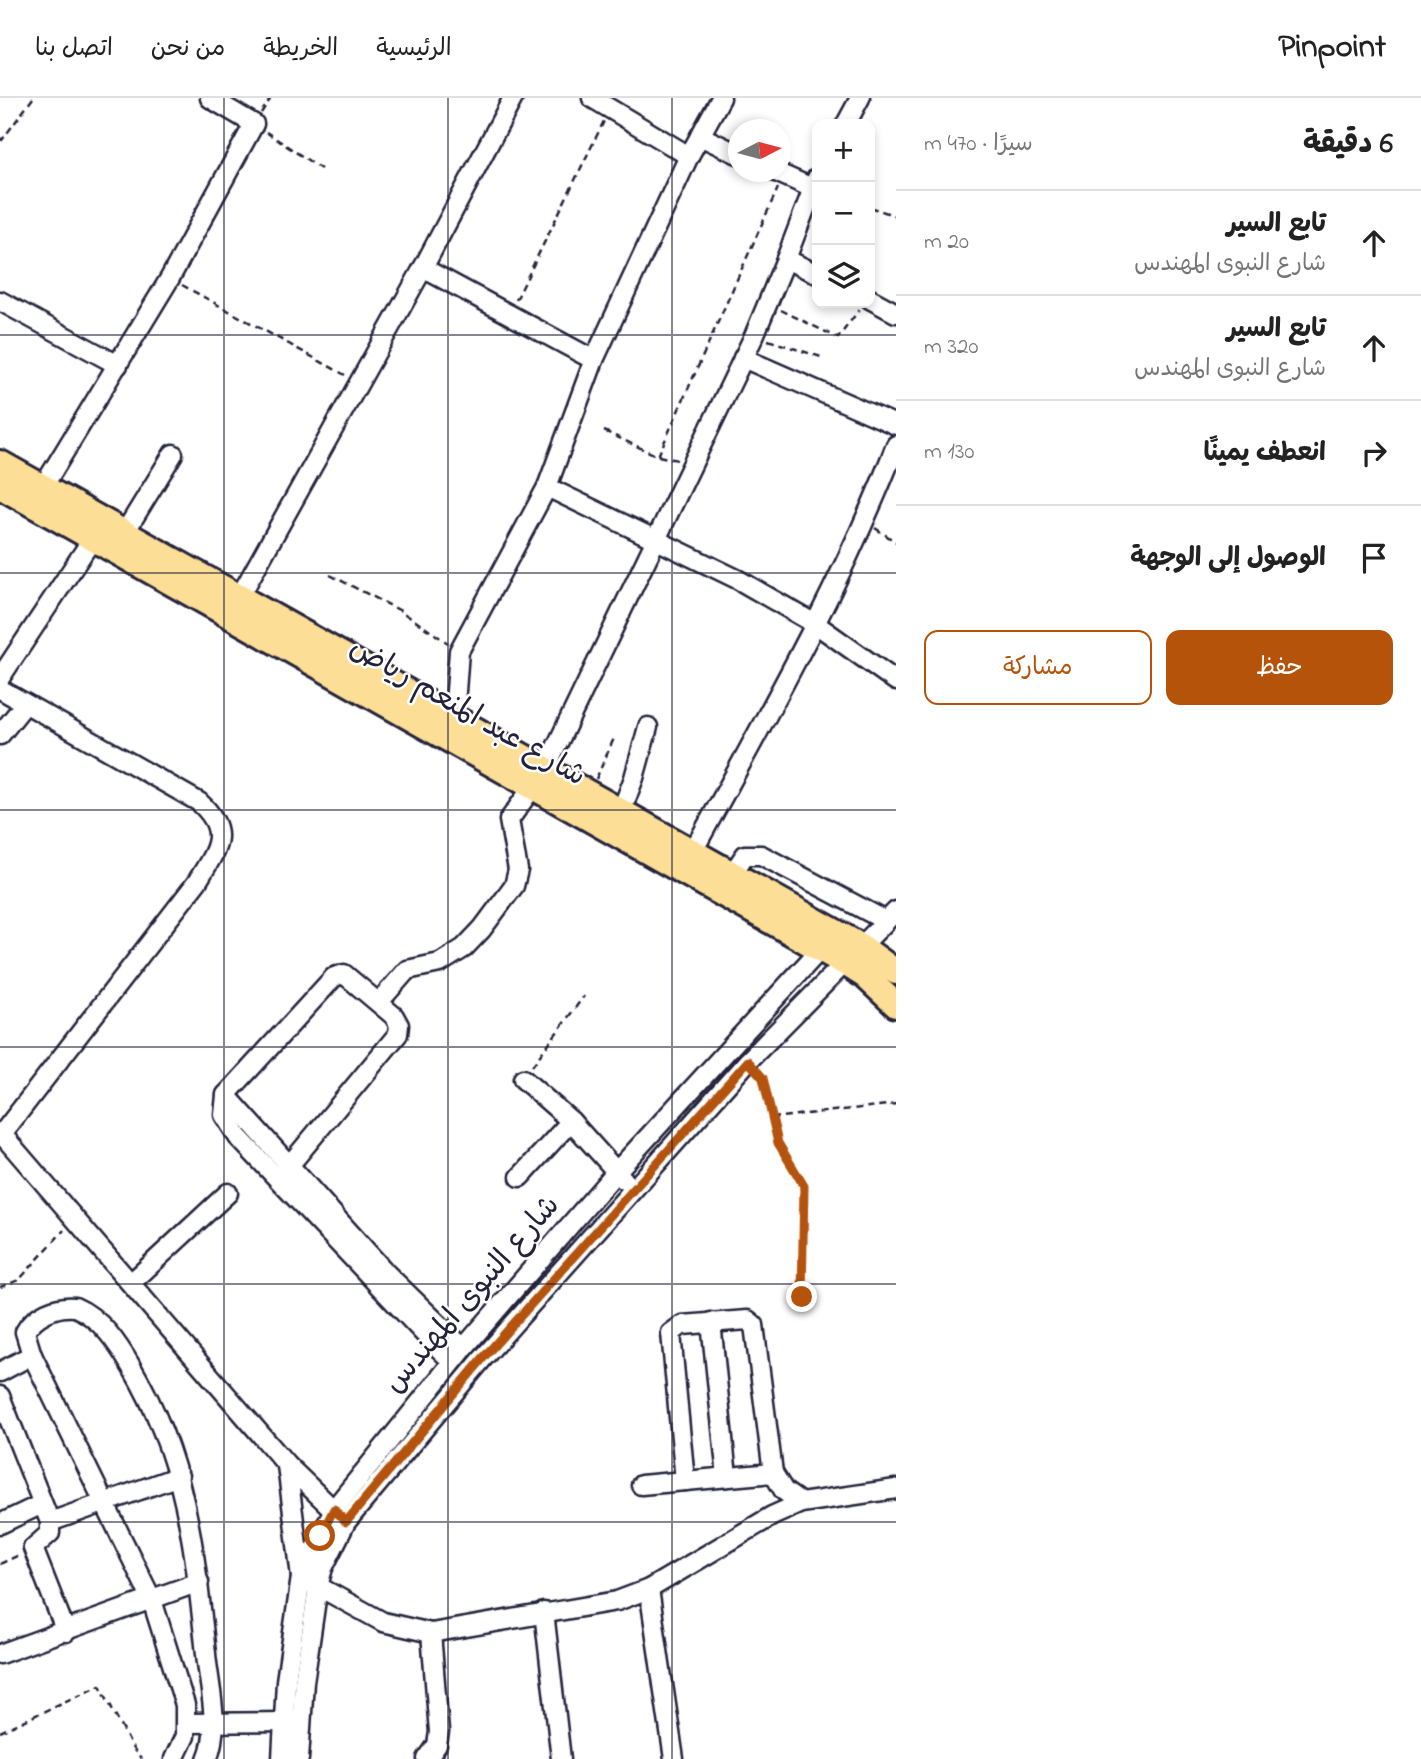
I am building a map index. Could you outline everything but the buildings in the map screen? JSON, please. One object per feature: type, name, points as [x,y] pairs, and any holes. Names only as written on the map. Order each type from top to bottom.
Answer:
[{"type":"highway","name":"شارع عبد المنعم رياض","points":[[0,463],[43,487],[175,573],[851,954],[896,972]]},
{"type":"highway","name":"شارع عبد المنعم رياض","points":[[0,486],[108,530]]},
{"type":"highway","name":"شارع عبد المنعم رياض","points":[[175,573],[239,598],[453,718],[539,779],[590,794],[616,822],[692,853],[732,874],[828,941]]},
{"type":"highway","name":"شارع عبد المنعم رياض","points":[[851,954],[865,976],[896,1005]]},
{"type":"street","points":[[43,487],[170,278],[254,124],[210,98]]},
{"type":"street","points":[[239,598],[423,268],[513,98]]},
{"type":"street","points":[[592,98],[613,103],[689,156]]},
{"type":"street","points":[[453,718],[459,651],[547,487],[594,360],[689,156],[721,98]]},
{"type":"street","points":[[849,119],[860,98]]},
{"type":"street","points":[[700,136],[728,149]]},
{"type":"street","points":[[791,176],[812,182]]},
{"type":"street","points":[[379,1002],[407,970],[440,962],[464,948],[514,886],[518,870],[510,830],[511,814],[539,779],[656,542],[769,304],[812,191]]},
{"type":"street","points":[[786,259],[812,272]]},
{"type":"street","points":[[423,268],[594,360]]},
{"type":"street","points":[[0,301],[118,365]]},
{"type":"street","points":[[875,302],[896,313]]},
{"type":"street","points":[[743,358],[896,425]]},
{"type":"street","points":[[692,853],[817,625],[866,522],[896,447]]},
{"type":"street","points":[[0,678],[108,530],[173,454]]},
{"type":"street","points":[[547,487],[737,579],[817,625],[896,681]]},
{"type":"street","points":[[0,689],[200,802],[214,817],[219,833],[216,849],[197,882],[1,1133],[287,1465],[340,1516]]},
{"type":"street","points":[[0,735],[25,704]]},
{"type":"street","points":[[616,822],[634,778],[648,727]]},
{"type":"street","points":[[732,874],[745,855],[761,855],[891,916]]},
{"type":"street","name":"شارع النبوى المهندس","points":[[299,1759],[304,1682],[318,1586],[340,1516],[430,1420],[748,1061],[891,916]]},
{"type":"street","name":"شارع النبوى المهندس","points":[[282,1759],[292,1623],[302,1577],[340,1516],[415,1406],[461,1351],[616,1172],[828,941]]},
{"type":"street","points":[[284,1172],[398,1034],[397,1021],[347,976],[337,975],[226,1095],[223,1108],[228,1123],[284,1172],[357,1251],[461,1351],[484,1357]]},
{"type":"street","points":[[523,1079],[570,1121],[634,1190]]},
{"type":"street","points":[[520,1177],[570,1121]]},
{"type":"street","points":[[131,1283],[228,1194]]},
{"type":"street","points":[[174,1759],[180,1751],[187,1723],[179,1676],[152,1600],[106,1500],[32,1355],[25,1332],[35,1319],[67,1306],[84,1311],[108,1335],[142,1385],[171,1447],[179,1476],[198,1582],[213,1723],[207,1759]]},
{"type":"street","points":[[685,1481],[669,1338],[677,1326],[744,1319],[754,1325],[773,1473],[783,1491],[801,1503]]},
{"type":"street","points":[[711,1322],[727,1477]]},
{"type":"street","points":[[0,1372],[32,1355]]},
{"type":"street","points":[[0,1396],[50,1522],[50,1533],[33,1548],[66,1632]]},
{"type":"street","points":[[415,1406],[430,1420]]},
{"type":"street","points":[[287,1465],[302,1577],[383,1622],[431,1633],[617,1601],[649,1590],[772,1516],[801,1503],[896,1489]]},
{"type":"street","points":[[641,1485],[773,1473]]},
{"type":"street","points":[[50,1522],[179,1476]]},
{"type":"street","points":[[0,1524],[42,1504]]},
{"type":"street","points":[[0,1654],[198,1582]]},
{"type":"street","points":[[649,1590],[674,1759]]},
{"type":"street","points":[[544,1612],[561,1759]]},
{"type":"street","points":[[427,1759],[438,1745],[439,1732],[431,1633]]},
{"type":"street","points":[[187,1723],[284,1722]]},
{"type":"path","points":[[0,138],[2,140],[33,98]]},
{"type":"path","points":[[509,315],[613,103]]},
{"type":"path","points":[[254,124],[321,169]]},
{"type":"path","points":[[658,456],[775,182]]},
{"type":"path","points":[[875,209],[896,216]]},
{"type":"path","points":[[170,278],[359,383]]},
{"type":"path","points":[[769,304],[838,338],[860,308]]},
{"type":"path","points":[[754,336],[821,357]]},
{"type":"path","points":[[604,431],[658,456],[692,463]]},
{"type":"path","points":[[866,522],[896,542]]},
{"type":"path","points":[[330,575],[399,610],[459,651]]},
{"type":"path","points":[[590,794],[615,736]]},
{"type":"path","points":[[523,1079],[584,996]]},
{"type":"path","points":[[748,1061],[763,1078],[778,1143],[804,1186],[802,1297]]},
{"type":"path","points":[[771,1118],[896,1104]]},
{"type":"path","points":[[0,1287],[19,1280],[74,1219]]},
{"type":"path","points":[[0,1564],[33,1548]]},
{"type":"path","points":[[0,1732],[100,1685],[133,1749],[141,1759]]},
{"type":"route","points":[[320,1536],[334,1509],[346,1522],[364,1497],[484,1357],[748,1061],[763,1078],[778,1143],[804,1186],[802,1297]]}]
